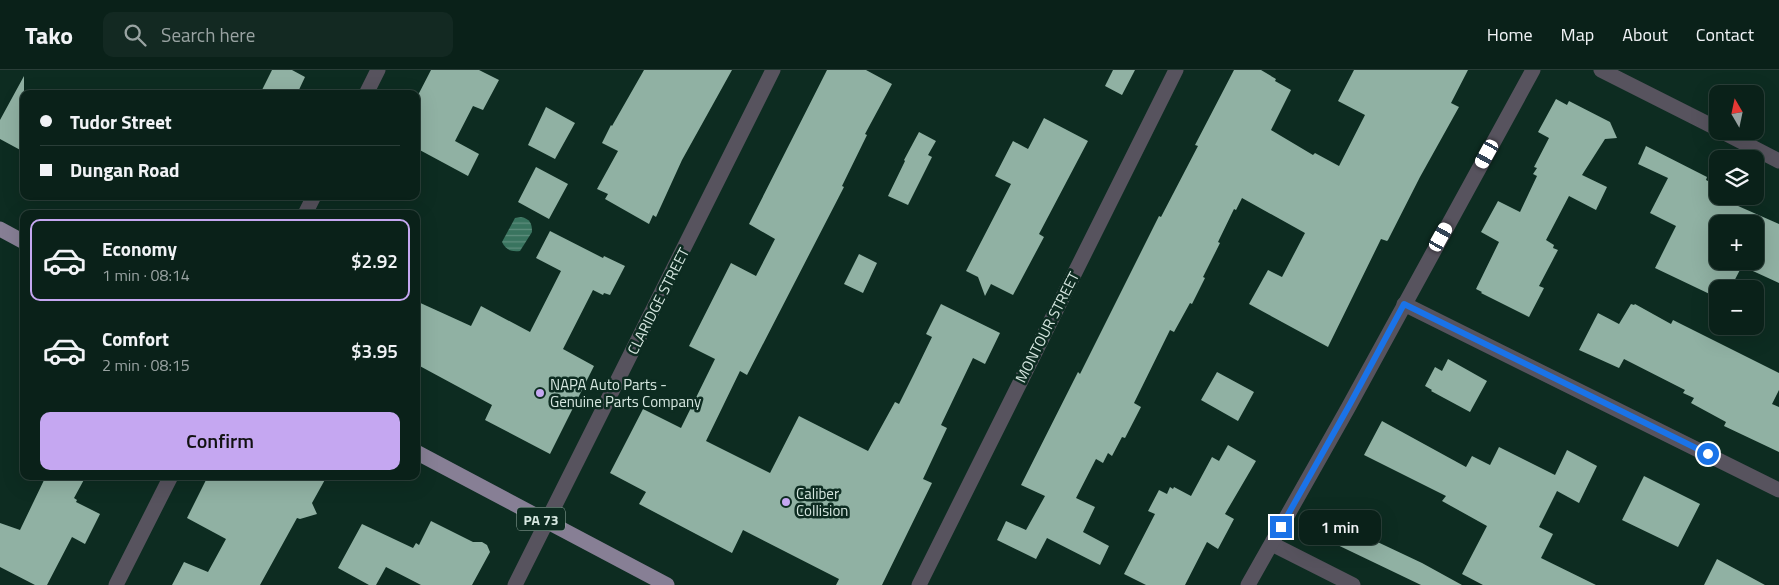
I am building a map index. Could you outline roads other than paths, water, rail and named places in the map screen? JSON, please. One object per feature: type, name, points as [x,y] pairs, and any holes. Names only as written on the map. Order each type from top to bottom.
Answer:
[{"type":"main road","points":[[0,229],[20,240]]},
{"type":"main road","name":"PA 73","points":[[420,454],[667,585]]},
{"type":"street","points":[[368,90],[378,70]]},
{"type":"street","name":"CLARIDGE STREET","points":[[515,585],[773,70]]},
{"type":"street","name":"MONTOUR STREET","points":[[919,585],[1176,70]]},
{"type":"street","points":[[1248,585],[1350,404],[1533,70]]},
{"type":"street","points":[[1601,70],[1709,124]]},
{"type":"street","points":[[1739,140],[1779,160]]},
{"type":"street","points":[[1404,304],[1779,490]]},
{"type":"street","points":[[116,585],[169,480]]},
{"type":"street","points":[[1272,544],[1353,585]]},
{"type":"place","name":"NAPA Auto Parts - Genuine Parts Company","points":[[540,393]]},
{"type":"place","name":"Caliber Collision","points":[[786,502]]}]
